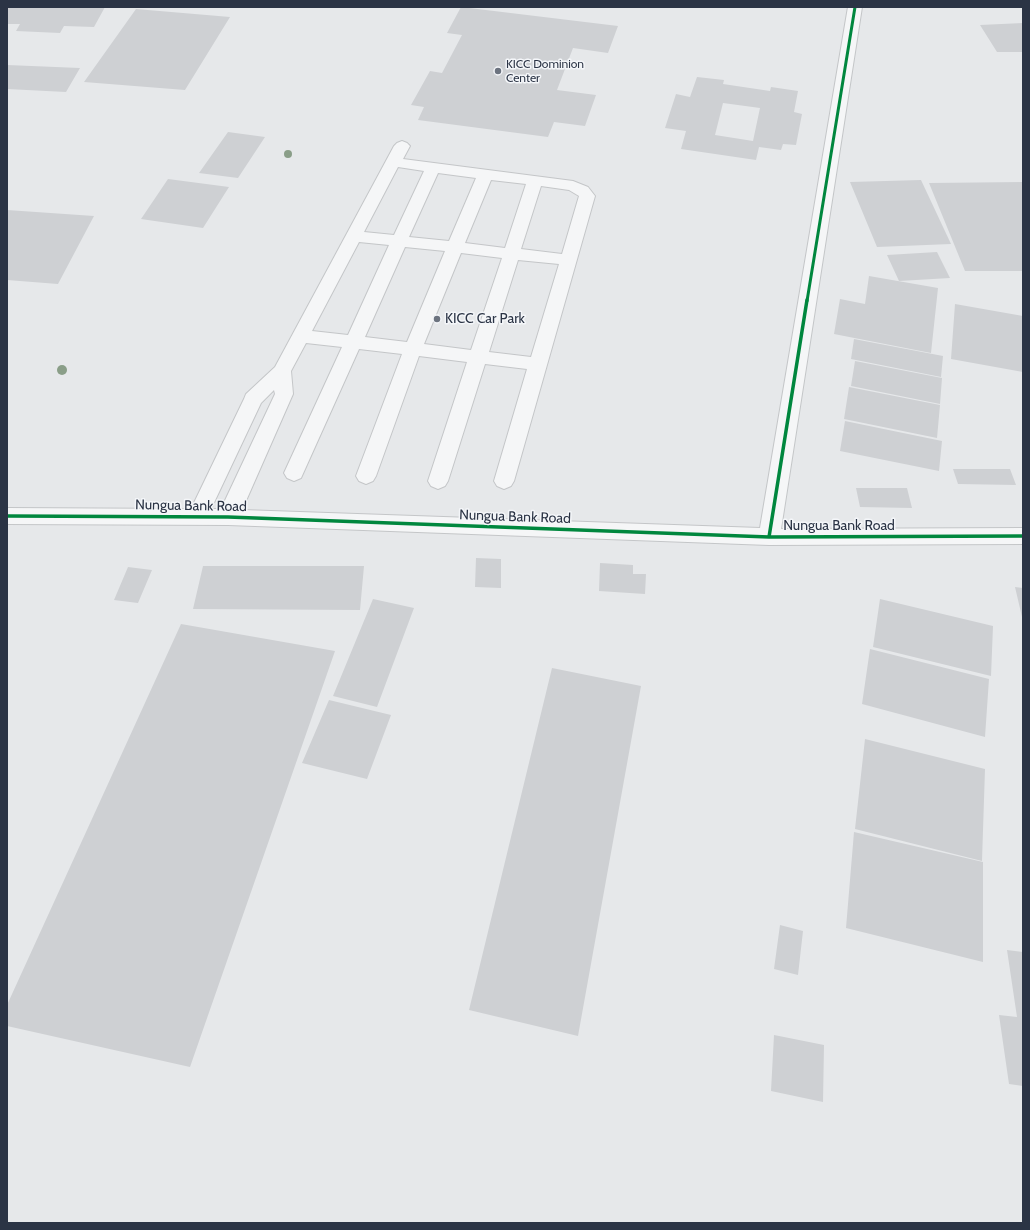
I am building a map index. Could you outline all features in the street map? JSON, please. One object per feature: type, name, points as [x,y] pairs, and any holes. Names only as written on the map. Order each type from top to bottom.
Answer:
[{"type":"street","points":[[769,537],[855,7]]},
{"type":"street","points":[[196,517],[253,399],[282,371],[402,146]]},
{"type":"street","points":[[394,162],[573,186],[582,190],[587,196],[504,481]]},
{"type":"street","points":[[294,473],[433,167]]},
{"type":"street","points":[[366,476],[413,349],[485,174]]},
{"type":"street","points":[[438,481],[535,181]]},
{"type":"street","points":[[354,236],[568,260]]},
{"type":"street","points":[[301,336],[538,364]]},
{"type":"street","points":[[228,517],[284,394],[282,371]]},
{"type":"street","name":"Nungua Bank Road","points":[[7,516],[228,517],[769,537],[1023,536]]},
{"type":"building","points":[[7,7],[105,7],[94,27],[64,26],[60,33],[16,31],[20,24],[7,24]]},
{"type":"building","points":[[461,7],[618,26],[608,53],[573,48],[557,90],[596,95],[585,126],[554,122],[548,137],[418,120],[424,107],[411,105],[430,71],[442,73],[462,35],[447,33]]},
{"type":"building","points":[[136,9],[230,17],[185,90],[84,82]]},
{"type":"building","points":[[1023,23],[1023,52],[997,52],[980,25]]},
{"type":"building","points":[[7,65],[80,68],[66,92],[7,89]]},
{"type":"building","points":[[697,77],[724,80],[723,84],[770,91],[771,87],[798,91],[794,112],[802,114],[796,145],[783,144],[781,150],[759,147],[756,160],[681,149],[686,131],[665,128],[676,94],[690,97]],"holes":[[[723,103],[760,108],[753,141],[715,135]]]},
{"type":"building","points":[[228,132],[265,137],[238,178],[199,173]]},
{"type":"building","points":[[168,179],[229,187],[203,228],[141,219]]},
{"type":"building","points":[[921,180],[951,244],[877,247],[850,182]]},
{"type":"building","points":[[1023,182],[1023,271],[965,271],[929,183]]},
{"type":"building","points":[[7,210],[94,216],[58,284],[7,280]]},
{"type":"building","points":[[937,252],[950,278],[899,281],[887,255]]},
{"type":"building","points":[[869,276],[938,288],[931,353],[834,334],[840,299],[865,304]]},
{"type":"building","points":[[955,304],[1023,316],[1023,372],[951,359]]},
{"type":"building","points":[[854,339],[943,356],[941,377],[851,359]]},
{"type":"building","points":[[855,361],[942,378],[940,404],[851,386]]},
{"type":"building","points":[[849,387],[940,405],[937,438],[844,419]]},
{"type":"building","points":[[845,421],[942,441],[939,471],[840,451]]},
{"type":"building","points":[[953,469],[1010,469],[1016,485],[958,484]]},
{"type":"building","points":[[856,488],[907,488],[912,508],[860,507]]},
{"type":"building","points":[[476,558],[501,559],[501,588],[475,587]]},
{"type":"building","points":[[600,563],[633,565],[633,574],[646,574],[645,594],[599,591]]},
{"type":"building","points":[[203,566],[364,566],[360,610],[193,609]]},
{"type":"building","points":[[128,567],[152,570],[138,603],[114,600]]},
{"type":"building","points":[[1015,587],[1023,588],[1023,617],[1022,617]]},
{"type":"building","points":[[373,599],[414,608],[377,707],[333,696]]},
{"type":"building","points":[[880,599],[993,626],[991,676],[873,647]]},
{"type":"building","points":[[181,624],[335,651],[190,1067],[7,1026],[7,1005]]},
{"type":"building","points":[[870,649],[989,679],[985,737],[862,704]]},
{"type":"building","points":[[552,668],[641,686],[578,1036],[469,1010]]},
{"type":"building","points":[[329,700],[391,715],[367,779],[302,763]]},
{"type":"building","points":[[865,739],[985,769],[982,861],[855,829]]},
{"type":"building","points":[[854,832],[983,862],[983,962],[846,928]]},
{"type":"building","points":[[780,925],[803,931],[798,975],[774,969]]},
{"type":"building","points":[[1007,950],[1023,952],[1023,1086],[1009,1084],[999,1015],[1017,1017]]},
{"type":"building","points":[[774,1035],[824,1045],[823,1102],[771,1091]]},
{"type":"cycle path","points":[[769,537],[855,7]]},
{"type":"cycle path","points":[[7,516],[228,517],[769,537],[1023,536]]},
{"type":"place","name":"KICC Dominion Center","points":[[498,71]]},
{"type":"place","name":"KICC Car Park","points":[[437,319]]}]
